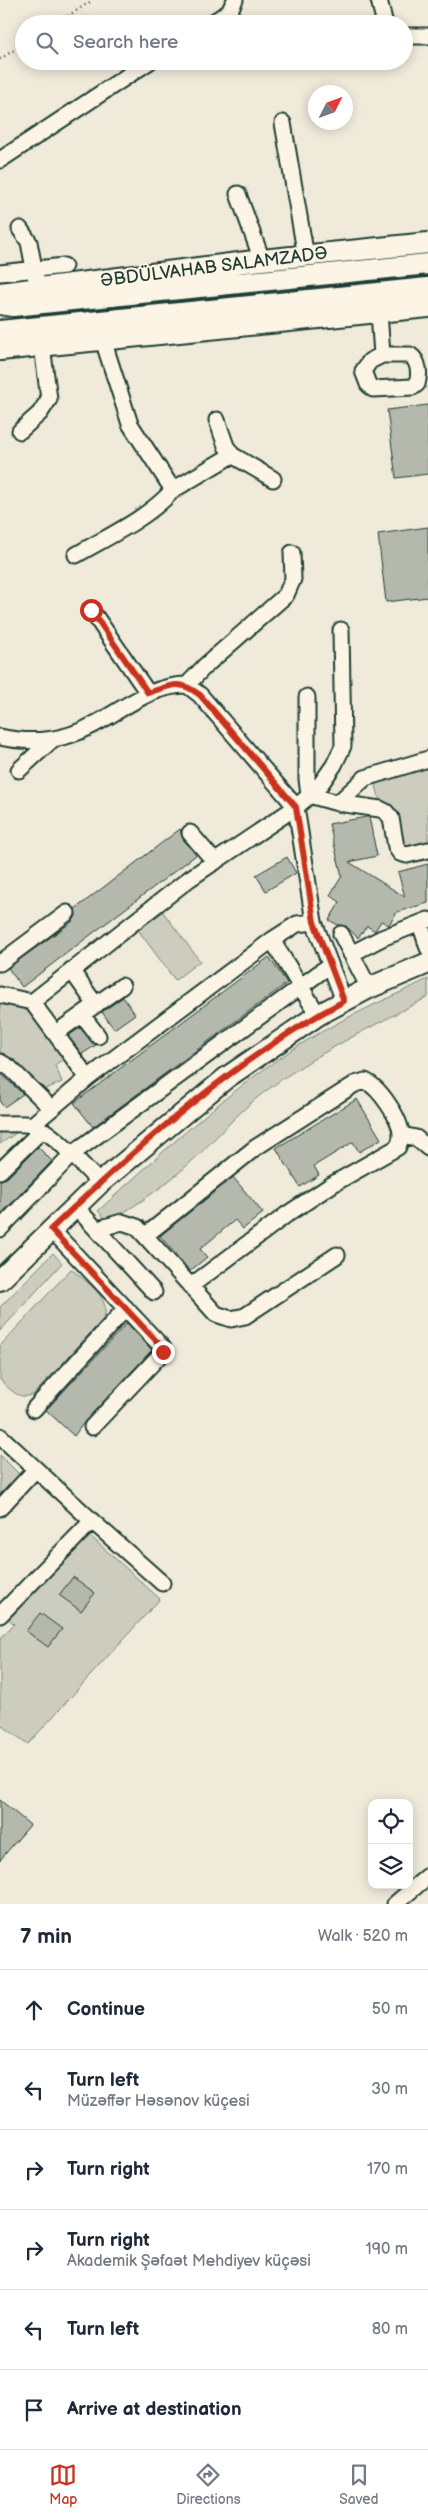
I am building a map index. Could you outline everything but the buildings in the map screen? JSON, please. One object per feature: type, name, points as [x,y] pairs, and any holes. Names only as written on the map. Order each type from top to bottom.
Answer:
[{"type":"main road","name":"ƏBDÜLVAHAB SALAMZADƏ","points":[[0,293],[36,278],[306,257],[428,243]]},
{"type":"main road","name":"ƏBDÜLVAHAB SALAMZADƏ","points":[[0,304],[23,305],[428,264]]},
{"type":"main road","points":[[0,331],[428,288]]},
{"type":"main road","points":[[0,350],[428,307]]},
{"type":"main road","points":[[0,1280],[100,1183],[226,1078],[318,1015],[368,988],[428,963]]},
{"type":"street","points":[[224,15],[228,12],[235,0]]},
{"type":"street","points":[[380,0],[382,15]]},
{"type":"street","points":[[413,36],[428,36]]},
{"type":"street","points":[[0,160],[136,70]]},
{"type":"street","points":[[283,123],[306,257]]},
{"type":"street","points":[[238,194],[262,260]]},
{"type":"street","points":[[20,229],[28,242],[36,278]]},
{"type":"street","points":[[0,273],[36,278],[64,266]]},
{"type":"street","points":[[379,312],[382,355]]},
{"type":"street","points":[[103,340],[130,424],[173,490]]},
{"type":"street","points":[[20,431],[40,413],[49,399],[42,346]]},
{"type":"street","points":[[217,420],[226,446],[232,456],[273,478]]},
{"type":"street","points":[[76,555],[125,527],[173,490],[232,456]]},
{"type":"street","points":[[187,685],[205,666],[286,595],[293,579],[292,553]]},
{"type":"street","points":[[91,610],[148,693]]},
{"type":"street","points":[[32,1002],[41,997],[71,970],[215,862],[296,807],[310,795],[334,766],[343,746],[341,630]]},
{"type":"street","points":[[0,737],[27,742],[52,740],[91,727],[148,693],[171,685],[187,685],[200,695],[296,807],[314,922],[344,1001]]},
{"type":"street","points":[[307,697],[307,779],[310,795]]},
{"type":"street","points":[[19,770],[52,740]]},
{"type":"street","points":[[338,803],[365,778],[428,759]]},
{"type":"street","points":[[310,795],[338,803],[380,808],[391,818],[396,847],[400,853],[407,855],[428,850]]},
{"type":"street","points":[[190,833],[215,862]]},
{"type":"street","points":[[0,964],[67,913]]},
{"type":"street","points":[[0,1171],[51,1108],[88,1078],[272,940],[297,924],[314,922]]},
{"type":"street","points":[[351,954],[424,922],[428,948]]},
{"type":"street","points":[[341,934],[368,988]]},
{"type":"street","points":[[272,940],[318,1015]]},
{"type":"street","points":[[0,1230],[72,1154],[330,966]]},
{"type":"street","points":[[71,970],[96,1005]]},
{"type":"street","points":[[56,1033],[122,986]]},
{"type":"street","points":[[0,995],[32,1002],[88,1078]]},
{"type":"street","points":[[82,1014],[98,1036]]},
{"type":"street","points":[[0,1062],[10,1068],[51,1108]]},
{"type":"street","points":[[146,1235],[255,1148],[355,1084],[365,1081],[381,1092],[402,1135],[398,1147],[310,1200],[192,1285]]},
{"type":"street","points":[[0,1124],[37,1127],[72,1154],[100,1183]]},
{"type":"street","points":[[402,1135],[416,1138],[428,1148]]},
{"type":"street","points":[[75,1206],[154,1292]]},
{"type":"street","points":[[98,1229],[122,1222],[130,1223],[146,1235],[216,1314],[231,1319],[245,1316],[336,1255]]},
{"type":"street","points":[[51,1229],[163,1348],[163,1352],[92,1427]]},
{"type":"street","points":[[34,1410],[126,1308]]},
{"type":"street","points":[[0,1436],[92,1522],[162,1583]]},
{"type":"street","points":[[0,1508],[35,1470]]},
{"type":"street","points":[[0,1615],[92,1522]]},
{"type":"street","points":[[395,1904],[428,1876]]},
{"type":"path","points":[[70,15],[93,0]]},
{"type":"path","points":[[0,59],[15,50]]},
{"type":"shaded area","points":[[428,274],[428,279],[0,322],[0,318]]},
{"type":"shaded area","points":[[428,763],[428,845],[394,855],[374,778]]},
{"type":"shaded area","points":[[163,912],[200,961],[175,980],[138,930]]},
{"type":"shaded area","points":[[428,979],[428,997],[344,1042],[282,1079],[253,1101],[172,1179],[130,1209],[108,1222],[98,1211],[198,1121],[278,1059],[336,1024]]},
{"type":"shaded area","points":[[0,996],[41,1008],[70,1054],[55,1065],[62,1082],[34,1094],[15,1063],[0,1054]]},
{"type":"shaded area","points":[[0,1131],[19,1131],[0,1144]]},
{"type":"shaded area","points":[[53,1253],[62,1263],[0,1331],[0,1307]]},
{"type":"shaded area","points":[[71,1269],[90,1284],[101,1296],[105,1310],[104,1318],[34,1394],[29,1396],[20,1395],[12,1391],[0,1380],[0,1346]]},
{"type":"shaded area","points":[[0,1455],[23,1478],[0,1502]]},
{"type":"shaded area","points":[[87,1533],[160,1599],[28,1744],[0,1724],[0,1639],[14,1624],[6,1617]]},
{"type":"route","points":[[91,610],[148,693],[171,685],[187,685],[200,695],[296,807],[314,922],[344,1001],[318,1015],[262,1052],[195,1102],[100,1183],[51,1229],[163,1348],[163,1352]]}]
